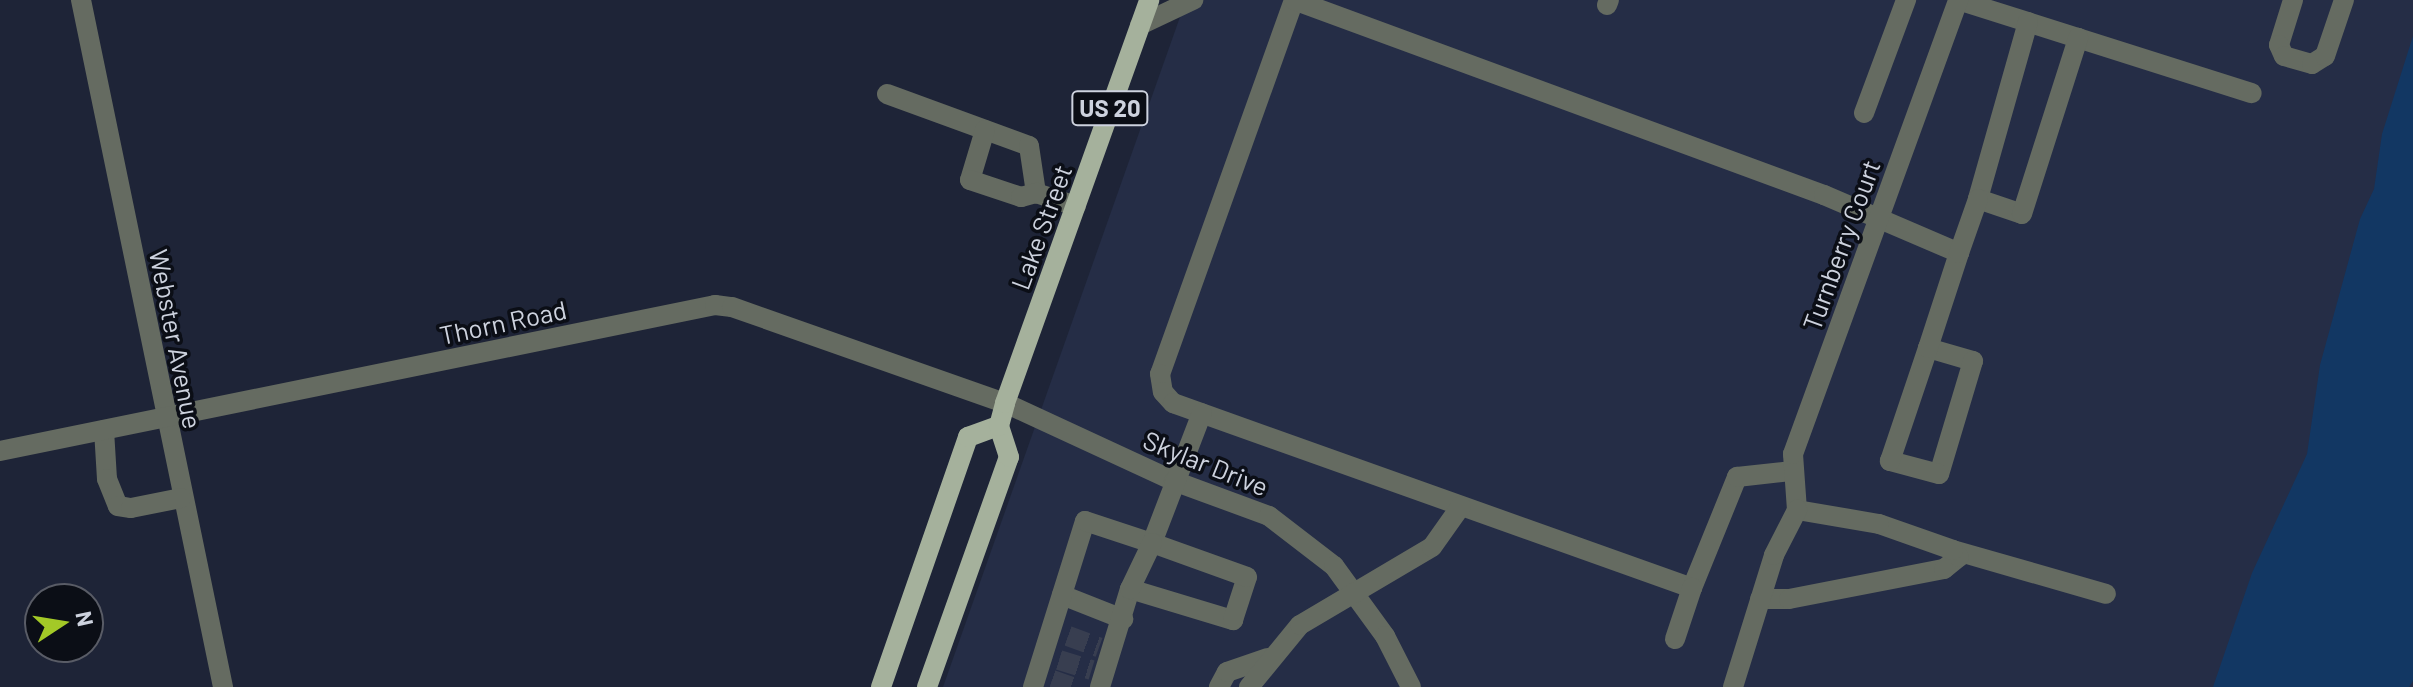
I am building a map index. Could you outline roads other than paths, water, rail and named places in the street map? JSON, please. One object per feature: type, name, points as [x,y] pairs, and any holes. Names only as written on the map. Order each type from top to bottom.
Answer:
[{"type":"main road","name":"Lake Street","points":[[927,687],[1009,457],[999,426],[1005,403],[1149,0]]},
{"type":"main road","points":[[881,687],[968,437],[999,426]]},
{"type":"street","name":"Webster Avenue","points":[[81,0],[181,498],[223,687]]},
{"type":"street","points":[[1140,25],[1193,0]]},
{"type":"street","points":[[1692,588],[1173,403],[1163,392],[1160,374],[1294,0],[1878,219],[1959,253]]},
{"type":"street","points":[[1864,113],[1906,0]]},
{"type":"street","points":[[1958,0],[2252,93]]},
{"type":"street","name":"Turnberry Court","points":[[1797,510],[1791,471],[1958,0]]},
{"type":"street","points":[[2293,0],[2279,45],[2284,56],[2312,64],[2325,56],[2344,0]]},
{"type":"street","points":[[1928,348],[1973,361],[1939,474],[1890,461],[1978,199],[2028,22]]},
{"type":"street","points":[[1978,199],[2022,214],[2078,38]]},
{"type":"street","points":[[887,94],[1029,146],[1036,193]]},
{"type":"street","points":[[985,130],[970,180],[1021,197],[1036,193],[1076,206]]},
{"type":"street","name":"Thorn Road","points":[[0,451],[715,305],[1005,403]]},
{"type":"street","name":"Skylar Drive","points":[[1005,403],[1174,481],[1269,516],[1334,566],[1385,636],[1411,687]]},
{"type":"street","points":[[1098,677],[1106,649],[1123,619],[1130,589],[1152,543],[1202,413]]},
{"type":"street","points":[[104,430],[107,479],[118,506],[131,508],[181,498]]},
{"type":"street","points":[[1675,639],[1737,477],[1791,471]]},
{"type":"street","points":[[1249,687],[1300,625],[1432,547],[1461,506]]},
{"type":"street","points":[[1733,687],[1760,599],[1797,510],[1838,513],[2106,594]]},
{"type":"street","points":[[1045,671],[1059,633],[1062,595],[1085,521],[1247,577],[1233,620],[1130,589]]},
{"type":"street","points":[[1760,599],[1789,599],[1944,569],[1959,557],[1953,550]]},
{"type":"street","points":[[1062,595],[1123,619]]},
{"type":"street","points":[[1219,687],[1227,672],[1272,657]]},
{"type":"water","points":[[2413,36],[2413,681],[2409,687],[2213,687],[2252,573],[2307,454],[2320,365],[2360,219],[2374,189],[2382,134]]},
{"type":"tunnel","points":[[1068,636],[1099,647]]},
{"type":"tunnel","points":[[1059,660],[1091,670]]},
{"type":"tunnel","points":[[1052,680],[1072,687]]}]
